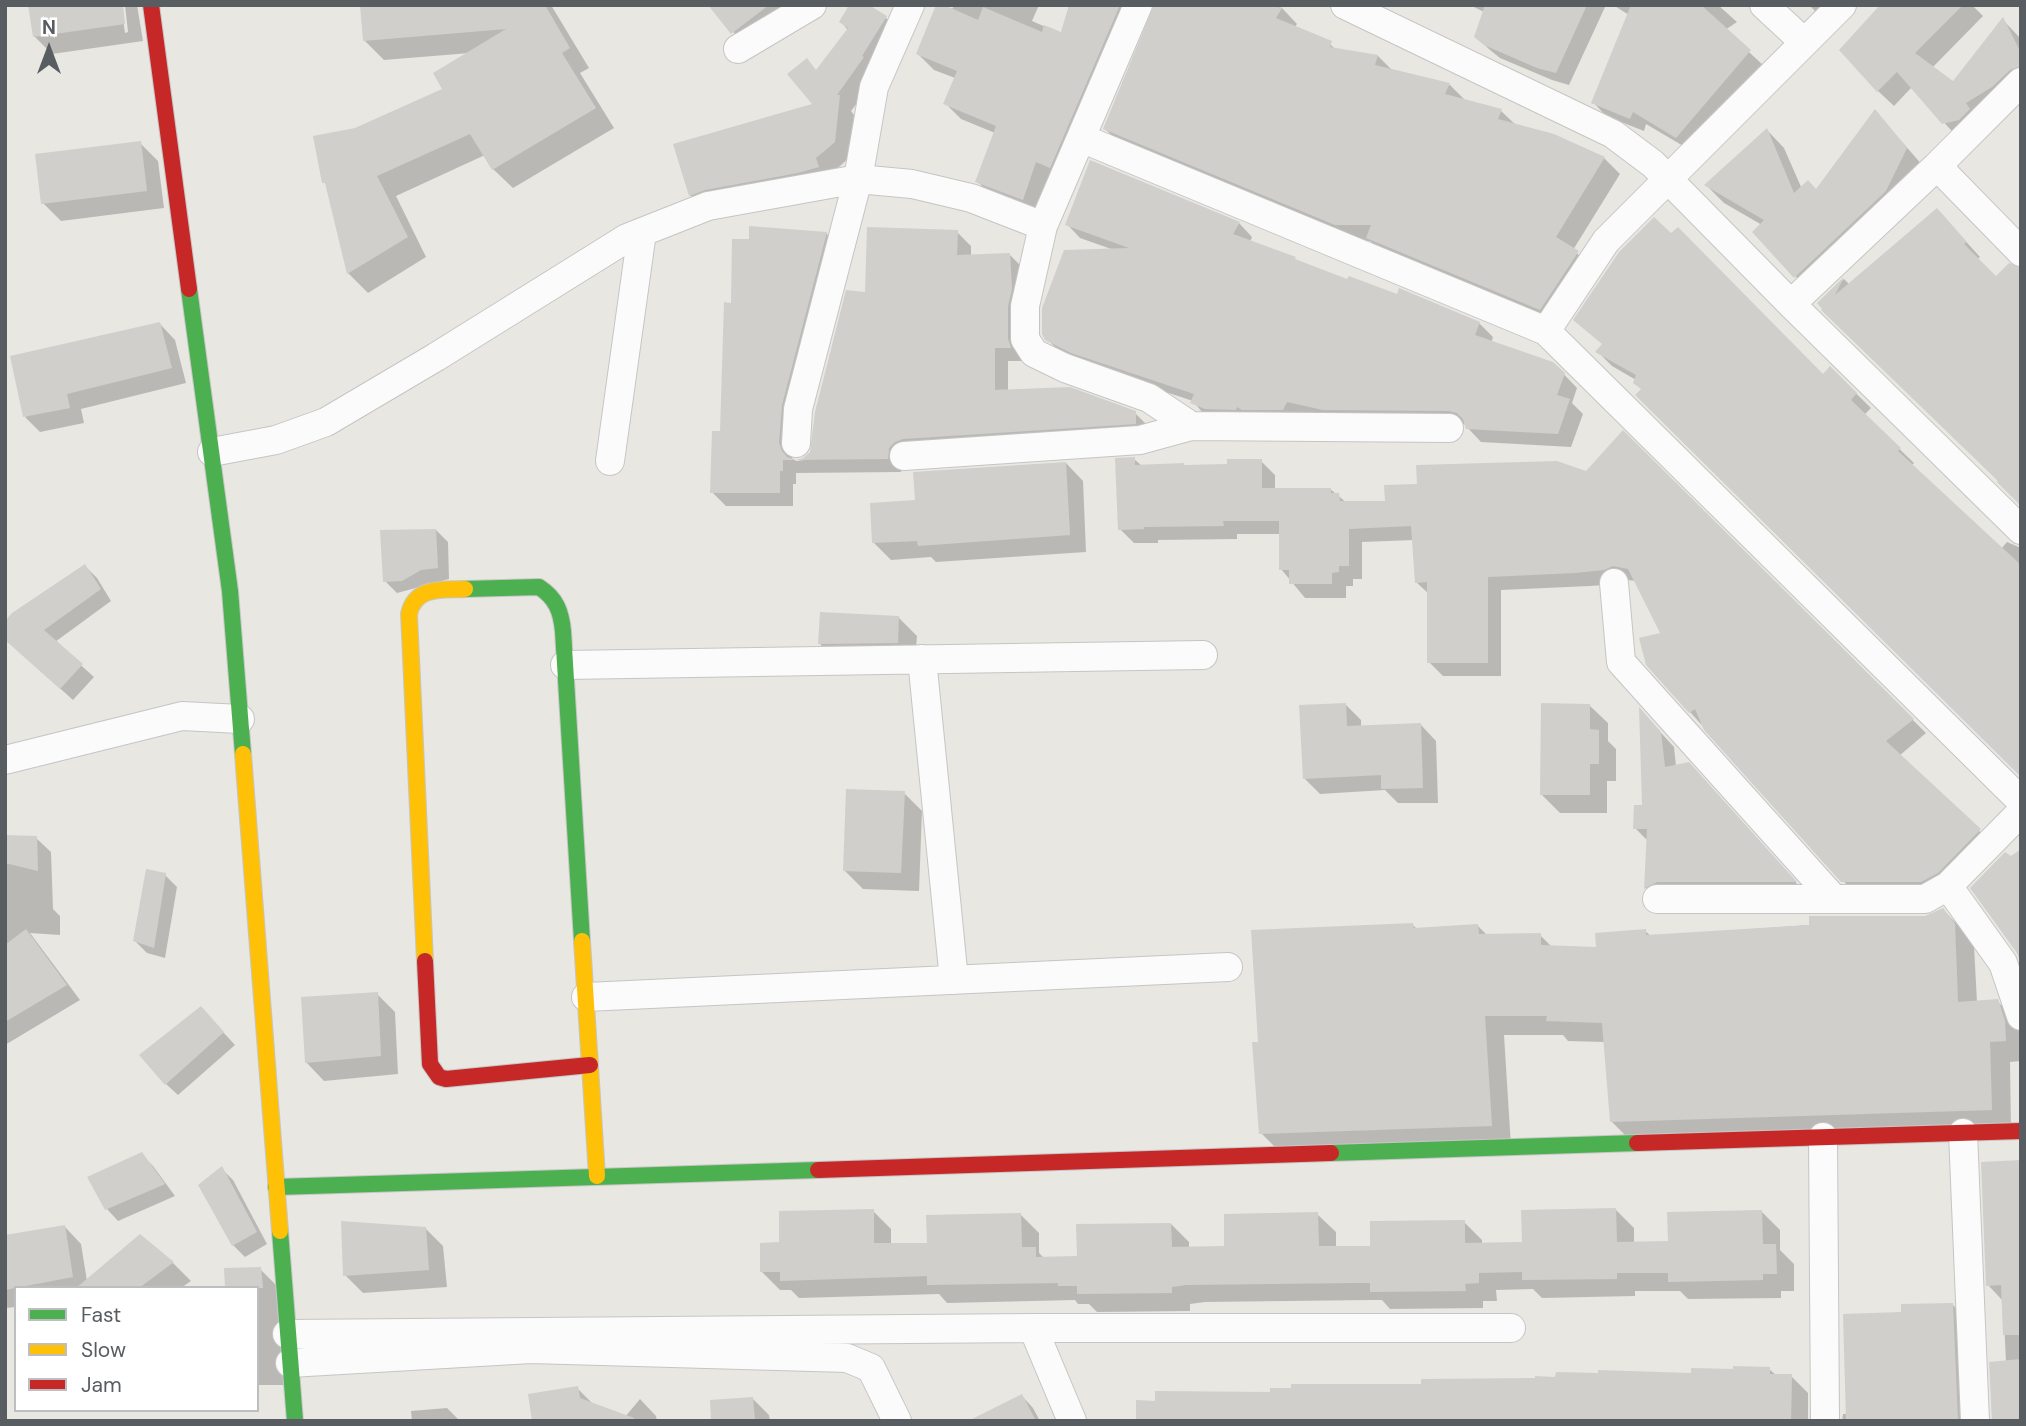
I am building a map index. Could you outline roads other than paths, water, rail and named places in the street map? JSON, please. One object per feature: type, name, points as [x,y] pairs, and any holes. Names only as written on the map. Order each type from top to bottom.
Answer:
[{"type":"street","points":[[151,5],[204,381],[230,590],[295,1421]]},
{"type":"street","points":[[737,49],[812,5]]},
{"type":"street","points":[[796,443],[798,409],[858,179],[874,87],[910,5]]},
{"type":"street","points":[[1138,5],[1043,226],[1025,306],[1025,339],[1034,354],[1149,398],[1191,426]]},
{"type":"street","points":[[1764,5],[1804,42]]},
{"type":"street","points":[[1546,331],[1606,241],[1842,5]]},
{"type":"street","points":[[1358,8],[1613,134],[1653,164],[2021,530]]},
{"type":"street","points":[[1791,304],[1937,166],[2021,82]]},
{"type":"street","points":[[1081,138],[1546,331],[2021,801]]},
{"type":"street","points":[[1937,166],[2021,252]]},
{"type":"street","points":[[212,448],[276,440],[326,422],[436,357],[626,238],[708,206],[858,179],[912,184],[971,198],[1043,226]]},
{"type":"street","points":[[610,461],[642,232]]},
{"type":"street","points":[[904,456],[1140,440],[1191,426],[1449,428]]},
{"type":"street","points":[[1614,583],[1621,662],[1834,899]]},
{"type":"street","points":[[590,1065],[446,1079],[439,1077],[430,1064],[409,606],[415,597],[430,590],[538,587],[550,593],[559,604],[565,665],[597,1176]]},
{"type":"street","points":[[565,665],[1203,655]]},
{"type":"street","points":[[922,659],[954,980]]},
{"type":"street","points":[[5,760],[182,716],[240,719]]},
{"type":"street","points":[[1657,899],[1925,900],[1948,886],[2021,812]]},
{"type":"street","points":[[1948,886],[2003,964],[2021,1016]]},
{"type":"street","points":[[586,997],[1228,967]]},
{"type":"street","points":[[276,1187],[2021,1131]]},
{"type":"street","points":[[1964,1132],[1975,1421]]},
{"type":"street","points":[[1823,1137],[1825,1421]]},
{"type":"street","points":[[287,1334],[1032,1328],[1511,1328]]},
{"type":"street","points":[[1032,1328],[1072,1421]]},
{"type":"street","points":[[290,1363],[531,1349],[847,1358],[871,1368],[897,1421]]}]
